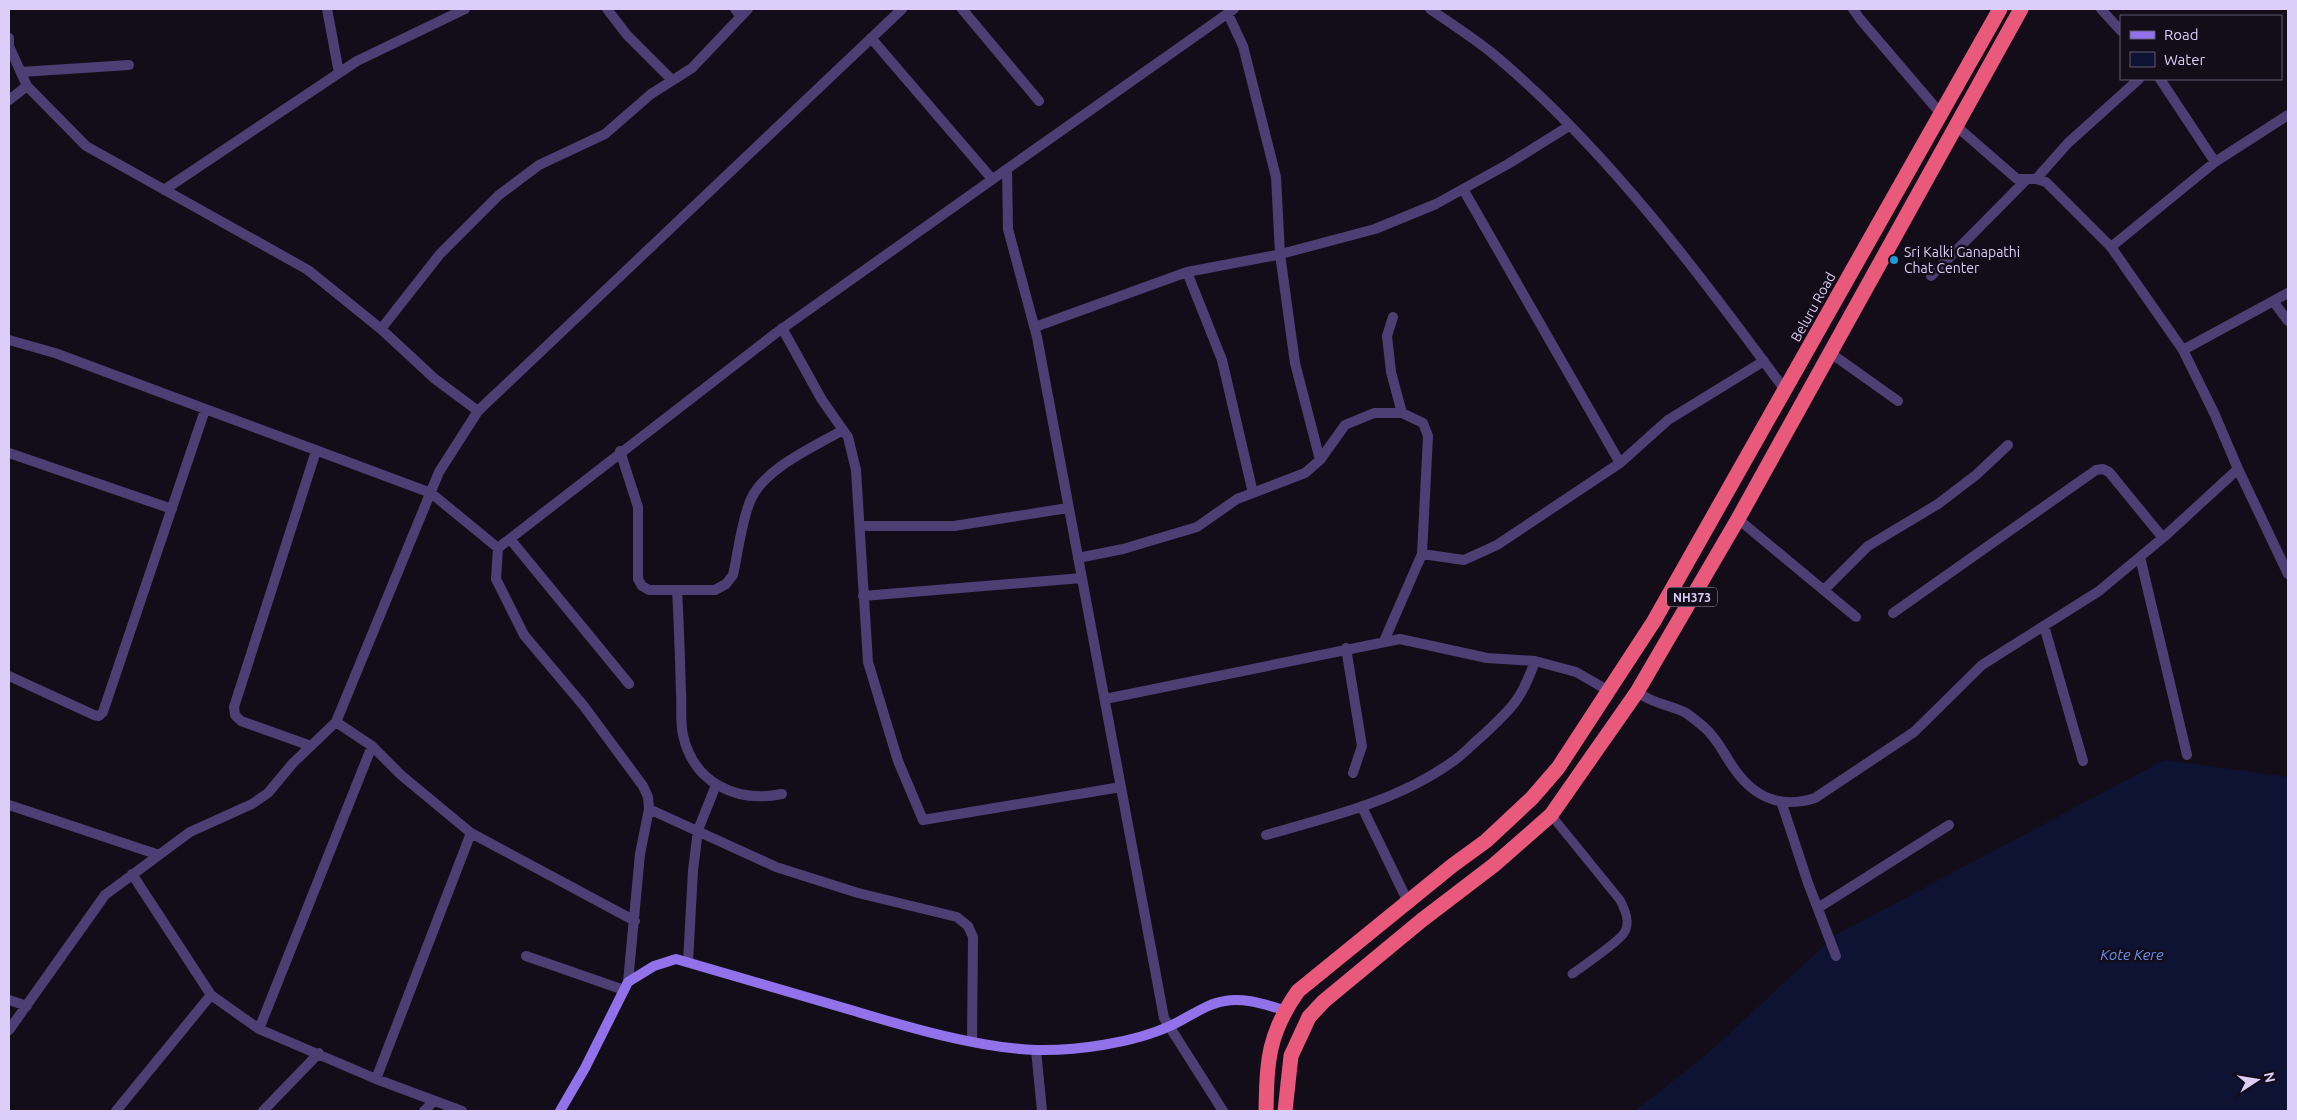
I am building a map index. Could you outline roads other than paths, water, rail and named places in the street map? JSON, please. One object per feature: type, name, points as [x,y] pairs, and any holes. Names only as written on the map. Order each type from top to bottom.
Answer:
[{"type":"highway","name":"Beluru Road","points":[[1609,691],[1654,621],[2000,9]]},
{"type":"highway","name":"NH373","points":[[1286,1111],[1291,1056],[1309,1017],[1324,1001],[1422,920],[1494,865],[1551,815],[1637,692],[1738,518],[2021,9]]},
{"type":"highway","name":"NH373","points":[[1266,1111],[1267,1071],[1272,1036],[1284,1010],[1298,991],[1486,841],[1532,798],[1558,768],[1609,691]]},
{"type":"street","points":[[326,9],[338,73]]},
{"type":"street","points":[[164,190],[357,61],[446,13],[465,9]]},
{"type":"street","points":[[607,9],[627,35],[672,80]]},
{"type":"street","points":[[9,1030],[105,895],[190,832],[252,804],[268,793],[336,722],[439,472],[478,411],[902,9]]},
{"type":"street","points":[[962,9],[1039,101]]},
{"type":"street","points":[[1430,9],[1491,52],[1569,126],[1607,166],[1702,278],[1785,390]]},
{"type":"street","points":[[1853,9],[1860,20],[1941,114]]},
{"type":"street","points":[[2101,9],[2120,30]]},
{"type":"street","points":[[381,329],[440,254],[499,195],[539,165],[605,134],[651,94],[692,68],[741,11]]},
{"type":"street","points":[[560,1111],[626,986],[635,921],[640,854],[649,809],[648,797],[643,786],[583,705],[524,635],[496,579],[498,548],[620,451],[782,328],[1231,11],[1243,46],[1276,177],[1280,254],[1295,363],[1320,460]]},
{"type":"street","points":[[9,38],[9,46],[26,86],[86,146],[308,270],[381,329],[435,379],[478,411]]},
{"type":"street","points":[[871,38],[992,179]]},
{"type":"street","points":[[21,72],[129,65]]},
{"type":"street","points":[[1931,276],[2068,143],[2138,80]]},
{"type":"street","points":[[2161,80],[2215,162]]},
{"type":"street","points":[[9,100],[26,86]]},
{"type":"street","points":[[2111,247],[2215,162],[2288,115]]},
{"type":"street","points":[[1034,327],[1187,272],[1280,254],[1375,229],[1436,204],[1508,164],[1569,126]]},
{"type":"street","points":[[1955,126],[2017,179],[2046,182],[2111,247],[2183,350],[2288,574]]},
{"type":"street","points":[[1007,169],[1008,229],[1034,327],[1164,1018],[1223,1111]]},
{"type":"street","points":[[1463,189],[1620,462]]},
{"type":"street","points":[[1187,272],[1222,360],[1253,493]]},
{"type":"street","points":[[2183,350],[2288,292]]},
{"type":"street","points":[[2273,301],[2288,321]]},
{"type":"street","points":[[1393,318],[1387,336],[1391,372],[1402,413]]},
{"type":"street","points":[[782,328],[822,400],[848,437],[856,470],[868,662],[898,760],[923,820],[1121,787]]},
{"type":"street","points":[[9,340],[55,353],[431,492],[498,548]]},
{"type":"street","points":[[1830,352],[1898,401]]},
{"type":"street","points":[[1422,554],[1464,560],[1497,545],[1620,462],[1668,420],[1764,361]]},
{"type":"street","points":[[9,676],[94,715],[99,716],[104,712],[205,410]]},
{"type":"street","points":[[1078,558],[1123,549],[1197,527],[1237,499],[1306,473],[1320,460],[1345,425],[1374,413],[1402,413],[1424,423],[1428,436],[1422,554],[1384,641]]},
{"type":"street","points":[[620,451],[638,506],[638,579],[642,586],[649,590],[715,590],[726,584],[733,574],[750,500],[760,485],[776,470],[842,430]]},
{"type":"street","points":[[1824,590],[1868,546],[1938,504],[1976,475],[2008,445]]},
{"type":"street","points":[[311,746],[241,721],[235,715],[234,707],[316,451]]},
{"type":"street","points":[[9,453],[172,509]]},
{"type":"street","points":[[1892,613],[2096,470],[2103,469],[2109,472],[2162,538]]},
{"type":"street","points":[[1637,692],[1651,702],[1686,713],[1706,729],[1744,782],[1767,797],[1782,804],[1798,804],[1815,798],[1914,732],[1982,665],[2099,591],[2162,538],[2238,469]]},
{"type":"street","points":[[860,526],[954,526],[1068,508]]},
{"type":"street","points":[[1738,518],[1856,617]]},
{"type":"street","points":[[510,538],[629,684]]},
{"type":"street","points":[[2140,557],[2187,755]]},
{"type":"street","points":[[863,596],[1082,578]]},
{"type":"street","points":[[677,590],[683,735],[693,758],[707,778],[726,791],[762,798],[782,794]]},
{"type":"street","points":[[2044,626],[2082,760]]},
{"type":"street","points":[[1105,699],[1346,648],[1400,639],[1487,658],[1535,661],[1576,672],[1609,691]]},
{"type":"street","points":[[1346,648],[1362,746],[1353,773]]},
{"type":"street","points":[[1266,835],[1362,807],[1430,776],[1453,761],[1512,708],[1525,690],[1535,661]]},
{"type":"street","points":[[336,722],[372,746],[401,775],[471,833],[635,921]]},
{"type":"street","points":[[259,1029],[372,746]]},
{"type":"street","points":[[688,962],[693,870],[698,830],[716,785]]},
{"type":"street","points":[[1782,804],[1836,956]]},
{"type":"street","points":[[9,806],[159,855]]},
{"type":"street","points":[[1362,807],[1408,902]]},
{"type":"street","points":[[649,809],[776,867],[858,893],[957,917],[968,926],[973,937],[972,1041]]},
{"type":"street","points":[[1818,908],[1949,825]]},
{"type":"street","points":[[376,1079],[471,833]]},
{"type":"street","points":[[132,874],[211,996],[259,1029],[319,1053],[376,1079],[462,1111]]},
{"type":"street","points":[[526,956],[626,986],[666,961],[676,959],[898,1024],[972,1041],[1036,1050],[1088,1046],[1136,1037],[1168,1026],[1212,1004],[1226,1000],[1246,1000],[1284,1010]]},
{"type":"street","points":[[116,1111],[211,996]]},
{"type":"street","points":[[9,1000],[27,1006]]},
{"type":"street","points":[[1036,1050],[1042,1111]]},
{"type":"street","points":[[263,1111],[319,1053]]},
{"type":"street","points":[[424,1111],[434,1101]]},
{"type":"lane","points":[[1551,815],[1620,900],[1626,911],[1627,923],[1624,934],[1572,974]]},
{"type":"water","name":"Kote Kere","points":[[2164,760],[2288,777],[2288,1111],[1635,1111],[1706,1055],[1836,935]]},
{"type":"place","name":"Sri Kalki Ganapathi Chat Center","points":[[1894,260]]}]
